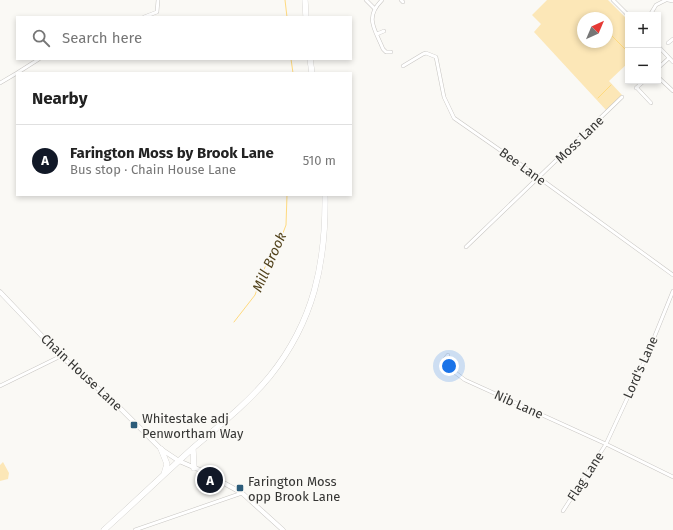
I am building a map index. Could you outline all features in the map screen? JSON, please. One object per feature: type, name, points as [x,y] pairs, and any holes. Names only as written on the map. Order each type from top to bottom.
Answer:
[{"type":"highway","points":[[305,0],[306,16]]},
{"type":"highway","points":[[310,60],[312,72]]},
{"type":"highway","points":[[104,530],[246,402],[270,376],[288,351],[302,324],[317,282],[322,253],[325,196]]},
{"type":"highway","points":[[161,449],[167,464],[164,475]]},
{"type":"highway","points":[[193,449],[194,468]]},
{"type":"street","points":[[148,16],[155,14],[158,10],[158,0]]},
{"type":"street","points":[[366,0],[374,8]]},
{"type":"street","points":[[382,0],[374,8],[371,21],[383,49],[386,52],[392,52]]},
{"type":"street","points":[[614,0],[625,12]]},
{"type":"street","points":[[652,12],[657,1],[673,1]]},
{"type":"street","points":[[377,34],[384,31]]},
{"type":"street","points":[[668,43],[673,39]]},
{"type":"street","points":[[660,48],[673,62]]},
{"type":"street","name":"Bee Lane","points":[[403,66],[426,53],[436,57],[444,97],[454,118],[539,177],[673,275]]},
{"type":"street","points":[[661,65],[669,58]]},
{"type":"street","points":[[19,72],[37,60]]},
{"type":"street","points":[[0,83],[16,74]]},
{"type":"street","points":[[661,80],[673,91]]},
{"type":"street","points":[[641,84],[636,88],[652,103]]},
{"type":"street","name":"Moss Lane","points":[[466,247],[622,97]]},
{"type":"street","name":"Lord's Lane","points":[[606,444],[645,360],[673,291]]},
{"type":"street","name":"Chain House Lane","points":[[0,292],[61,356],[117,405],[161,449],[179,461],[242,493],[283,530]]},
{"type":"street","name":"Nib Lane","points":[[448,355],[445,360],[445,365],[465,380],[606,444]]},
{"type":"street","points":[[0,386],[61,356]]},
{"type":"street","name":"Flag Lane","points":[[563,511],[606,444],[673,477]]},
{"type":"street","points":[[135,530],[242,493]]},
{"type":"shaded area","points":[[547,0],[608,0],[625,17],[625,66],[609,81],[622,95],[606,110],[534,32],[541,24],[532,15]]},
{"type":"shaded area","points":[[3,462],[9,473],[8,479],[0,481],[0,465]]},
{"type":"waterway","name":"Mill Brook","points":[[285,0],[287,16]]},
{"type":"waterway","points":[[613,37],[625,49]]},
{"type":"waterway","name":"Mill Brook","points":[[291,60],[293,72]]},
{"type":"waterway","points":[[598,98],[611,85]]},
{"type":"waterway","name":"Mill Brook","points":[[234,322],[255,295],[265,267],[278,246],[286,225],[287,196]]},
{"type":"place","name":"Whitestake adj Penwortham Way","points":[[134,425]]},
{"type":"place","name":"Farington Moss by Brook Lane","points":[[210,480]]},
{"type":"place","name":"Farington Moss opp Brook Lane","points":[[240,488]]}]
